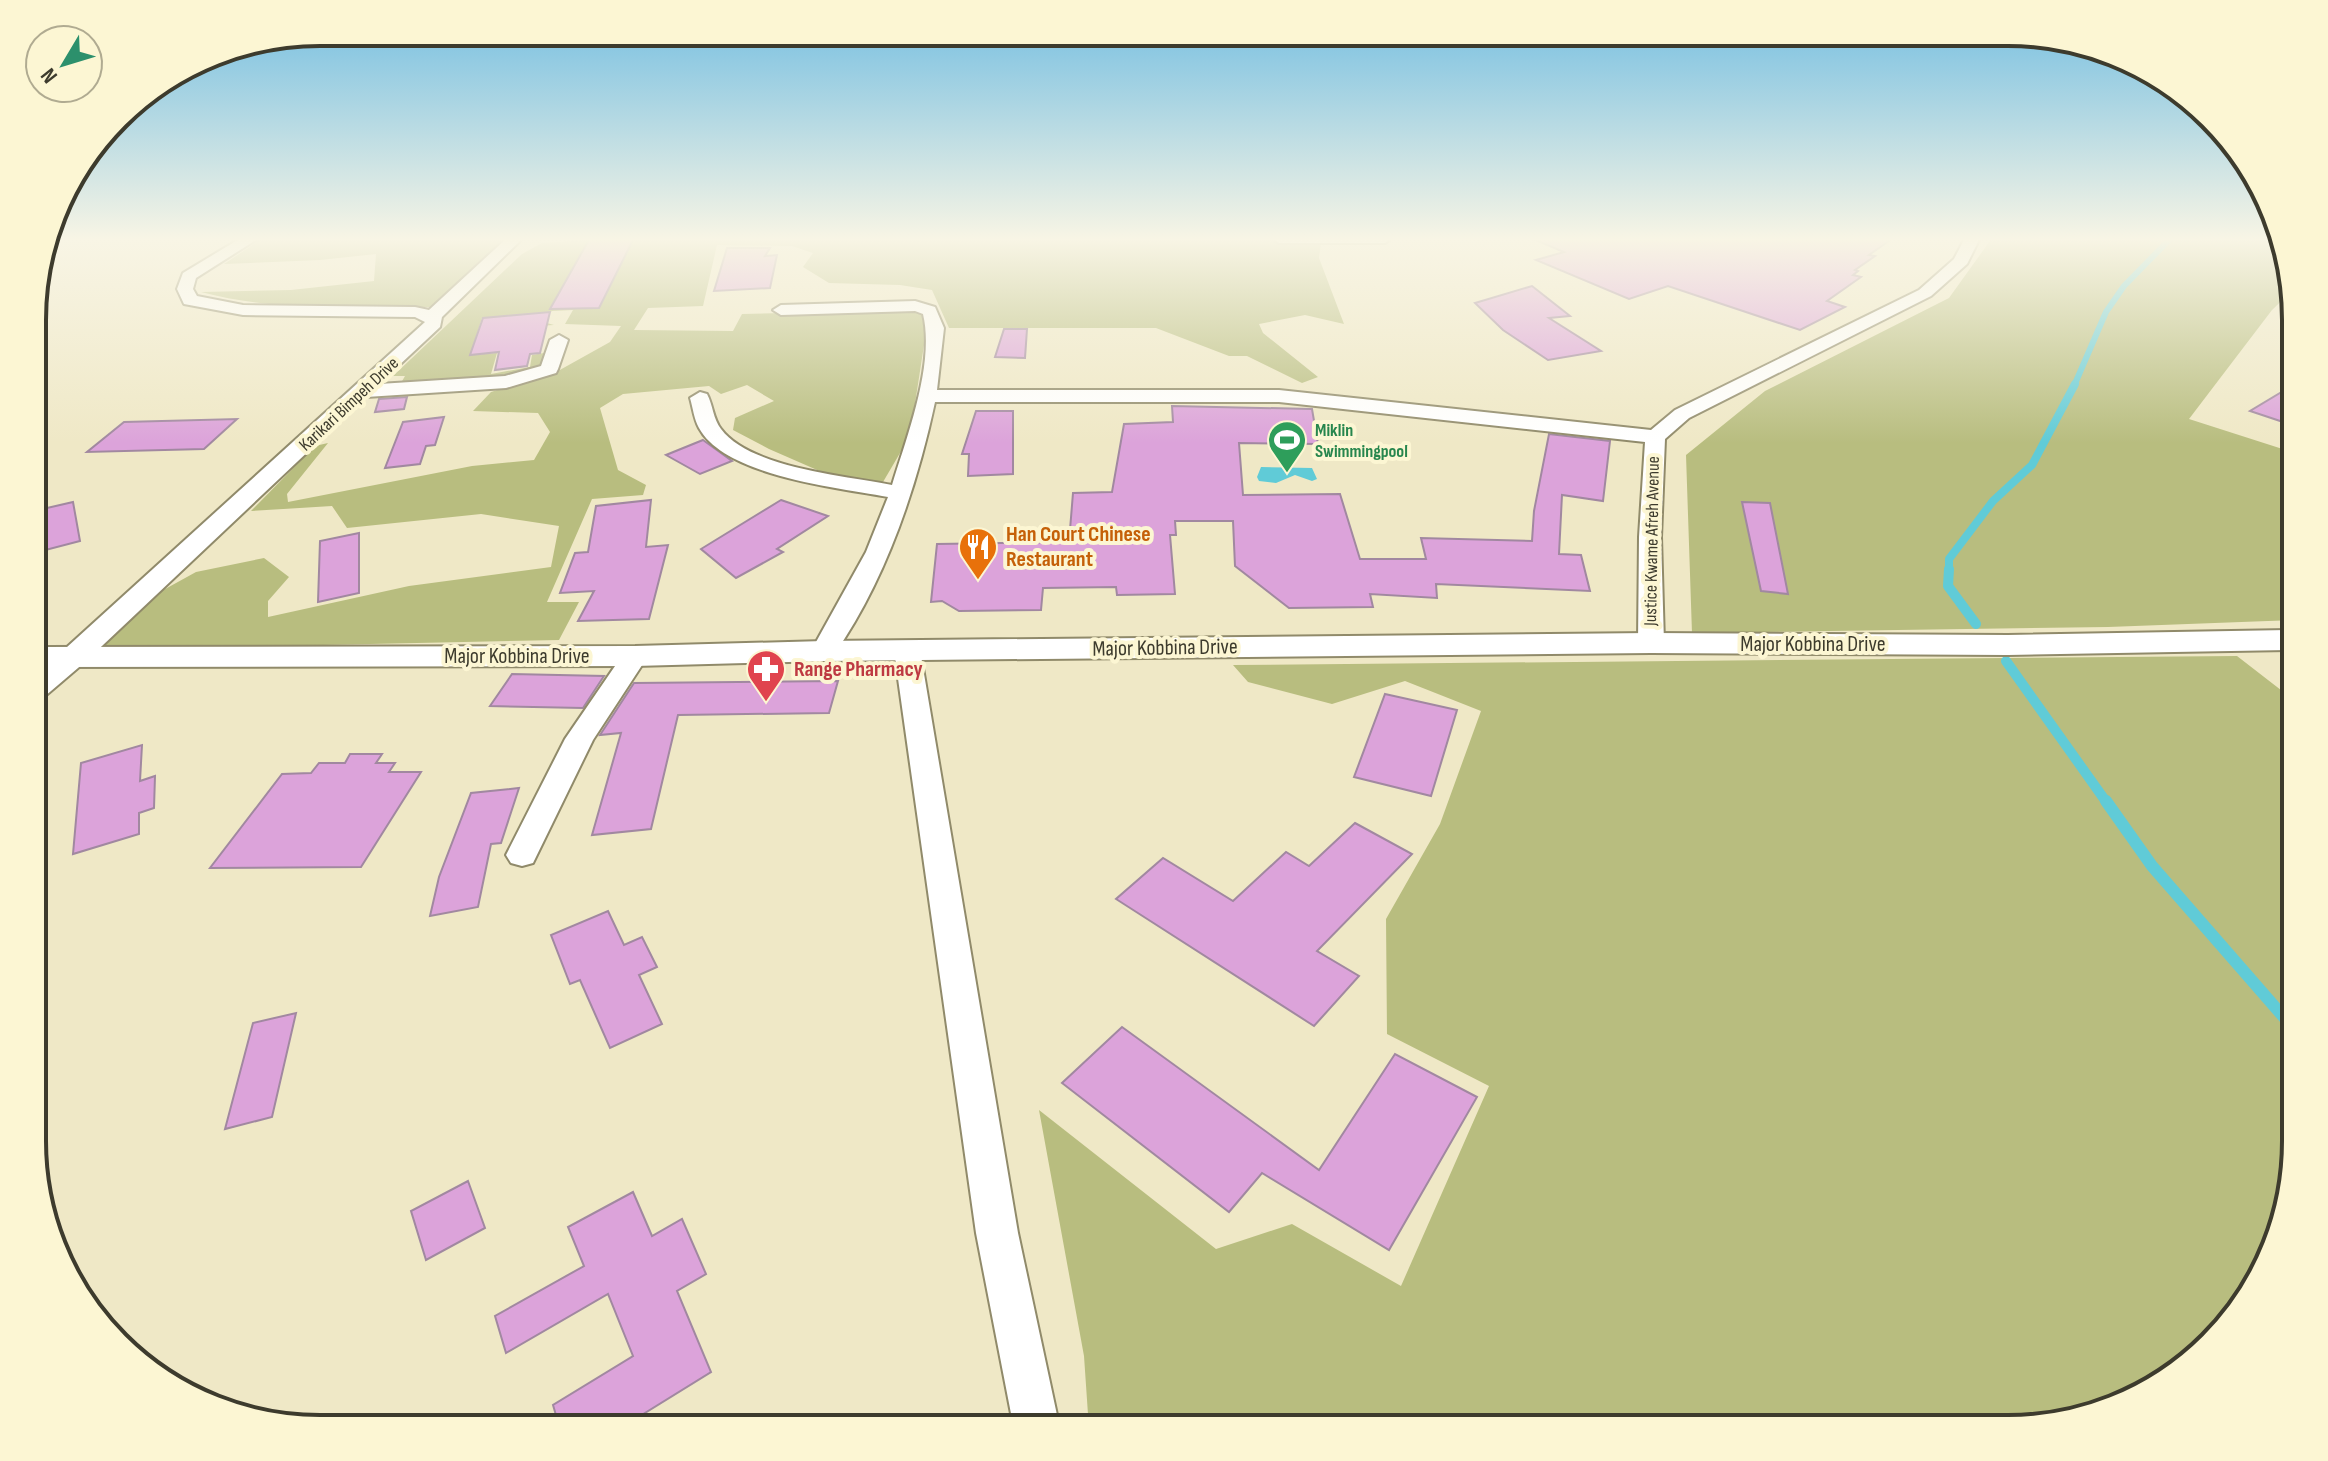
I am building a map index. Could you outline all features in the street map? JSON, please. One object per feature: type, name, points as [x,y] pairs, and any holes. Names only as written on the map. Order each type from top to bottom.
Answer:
[{"type":"street","points":[[223,306],[243,310],[392,311],[433,316]]},
{"type":"street","name":"Karikari Bimpeh Drive","points":[[46,681],[429,331],[434,323],[433,316],[443,306]]},
{"type":"street","name":"Justice Kwame Afreh Avenue","points":[[1651,643],[1655,437],[1682,414],[1899,306]]},
{"type":"street","points":[[781,310],[926,308],[932,313],[935,327],[927,396],[901,493],[884,539],[824,651]]},
{"type":"street","points":[[363,391],[523,378],[549,369],[559,340]]},
{"type":"street","points":[[927,396],[1294,397],[1655,437]]},
{"type":"street","points":[[700,398],[710,430],[741,454],[783,469],[901,493]]},
{"type":"street","name":"Major Kobbina Drive","points":[[46,657],[635,656],[907,650],[1651,643],[2008,645],[2281,640]]},
{"type":"street","points":[[907,650],[997,1233],[1034,1415]]},
{"type":"street","points":[[522,855],[579,739],[635,656]]},
{"type":"green space","points":[[322,306],[435,306],[434,307]]},
{"type":"green space","points":[[467,306],[698,306],[648,308],[634,330],[733,331],[742,314],[923,310],[926,332],[910,436],[883,482],[824,473],[733,430],[735,418],[774,401],[747,385],[721,394],[709,386],[623,394],[600,408],[618,470],[646,485],[643,495],[592,499],[547,602],[579,602],[559,640],[96,650],[147,599],[196,572],[264,558],[289,577],[268,601],[268,617],[409,586],[551,567],[559,526],[481,514],[347,528],[332,506],[251,511],[315,446],[328,443],[287,494],[288,502],[472,466],[534,460],[550,432],[538,413],[473,411],[491,392],[558,371],[610,342],[621,326],[565,324],[573,310],[552,311],[542,316],[543,322],[554,325],[521,327],[529,314],[482,318],[470,355],[497,353],[491,374],[530,367],[532,355],[544,353],[540,367],[511,377],[473,381],[401,383],[405,376],[393,376]]},
{"type":"green space","points":[[939,306],[1337,306],[1344,324],[1305,315],[1259,324],[1263,333],[1318,377],[1302,383],[1247,356],[1229,356],[1156,328],[949,328]]},
{"type":"green space","points":[[1933,306],[2276,306],[2189,419],[2281,449],[2281,621],[2108,627],[1692,633],[1686,455],[1765,391]]},
{"type":"green space","points":[[2237,656],[2281,690],[2281,1159],[2277,1195],[2267,1229],[2254,1262],[2236,1293],[2214,1322],[2189,1347],[2145,1378],[2079,1406],[2026,1414],[1088,1415],[1084,1356],[1039,1110],[1216,1249],[1292,1224],[1401,1286],[1489,1086],[1387,1034],[1386,919],[1440,824],[1481,711],[1405,681],[1332,704],[1248,682],[1233,665]]},
{"type":"water","name":"Miklin Swimmingpool","points":[[1261,467],[1312,468],[1317,479],[1312,481],[1295,475],[1276,483],[1259,481],[1257,477]]},
{"type":"building","points":[[552,306],[600,306],[599,308],[550,309]]},
{"type":"building","points":[[1478,306],[1558,306],[1570,316],[1549,318],[1601,351],[1548,360],[1503,330]]},
{"type":"building","points":[[1729,306],[1845,307],[1800,330]]},
{"type":"building","points":[[550,312],[540,353],[530,354],[527,366],[495,370],[499,352],[470,355],[483,318]]},
{"type":"building","points":[[1004,329],[1027,329],[1025,358],[995,357]]},
{"type":"building","points":[[2281,392],[2281,421],[2250,411]]},
{"type":"building","points":[[407,397],[404,409],[375,412],[379,399]]},
{"type":"building","points":[[1172,406],[1312,409],[1318,444],[1239,443],[1243,495],[1340,494],[1360,559],[1426,559],[1421,538],[1532,541],[1534,511],[1549,434],[1610,441],[1603,501],[1562,495],[1559,554],[1581,555],[1590,591],[1436,584],[1437,598],[1370,594],[1373,607],[1289,608],[1235,566],[1233,521],[1175,521],[1176,535],[1170,535],[1175,594],[1117,595],[1116,587],[1043,588],[1041,610],[959,611],[942,601],[931,602],[937,544],[1069,542],[1073,493],[1112,492],[1124,424],[1173,422]]},
{"type":"building","points":[[976,411],[1013,411],[1013,474],[968,476],[969,454],[962,454]]},
{"type":"building","points":[[444,417],[435,445],[426,446],[420,464],[385,468],[403,422]]},
{"type":"building","points":[[237,419],[204,449],[87,452],[124,422]]},
{"type":"building","points":[[703,440],[732,461],[700,474],[666,455]]},
{"type":"building","points":[[651,500],[646,547],[668,545],[649,619],[578,621],[594,591],[560,593],[575,553],[588,552],[596,506]]},
{"type":"building","points":[[781,500],[828,516],[777,549],[783,552],[736,578],[701,549]]},
{"type":"building","points":[[73,502],[80,541],[46,550],[46,508]]},
{"type":"building","points":[[1742,502],[1770,503],[1788,594],[1761,591]]},
{"type":"building","points":[[359,533],[359,593],[318,602],[320,541]]},
{"type":"building","points":[[512,674],[604,676],[583,708],[490,706]]},
{"type":"building","points":[[838,681],[829,713],[678,715],[651,829],[592,835],[621,733],[600,735],[634,683]]},
{"type":"building","points":[[1385,694],[1457,710],[1431,796],[1354,777]]},
{"type":"building","points":[[142,745],[140,781],[155,776],[154,808],[139,813],[139,834],[73,854],[81,763]]},
{"type":"building","points":[[350,754],[382,754],[376,763],[395,763],[389,772],[421,772],[361,867],[210,868],[282,774],[311,773],[319,763],[345,763]]},
{"type":"building","points":[[519,788],[501,843],[491,844],[478,907],[430,916],[439,877],[471,793]]},
{"type":"building","points":[[1355,823],[1412,854],[1317,951],[1359,976],[1314,1026],[1116,899],[1163,858],[1233,901],[1286,852],[1309,866]]},
{"type":"building","points":[[608,911],[624,945],[642,937],[657,967],[639,975],[662,1024],[610,1048],[580,980],[570,984],[551,935]]},
{"type":"building","points":[[296,1013],[272,1117],[225,1129],[253,1023]]},
{"type":"building","points":[[1122,1027],[1319,1170],[1395,1054],[1477,1097],[1389,1250],[1262,1173],[1229,1212],[1062,1083]]},
{"type":"building","points":[[468,1181],[485,1228],[426,1260],[411,1211]]},
{"type":"building","points":[[633,1192],[652,1236],[682,1219],[706,1274],[677,1291],[711,1372],[642,1415],[556,1415],[553,1405],[633,1356],[608,1294],[506,1353],[495,1316],[584,1266],[568,1227]]},
{"type":"waterway","points":[[2074,385],[2110,306]]},
{"type":"waterway","points":[[1949,569],[1949,559],[1993,501],[2032,465],[2074,385]]},
{"type":"waterway","points":[[1949,569],[1948,586],[1976,624]]},
{"type":"waterway","points":[[2006,661],[2107,803]]},
{"type":"waterway","points":[[2106,801],[2152,866],[2281,1014]]},
{"type":"place","name":"Miklin Swimmingpool","points":[[1287,474]]},
{"type":"place","name":"Han Court Chinese Restaurant","points":[[978,581]]},
{"type":"place","name":"Range Pharmacy","points":[[766,703]]}]
